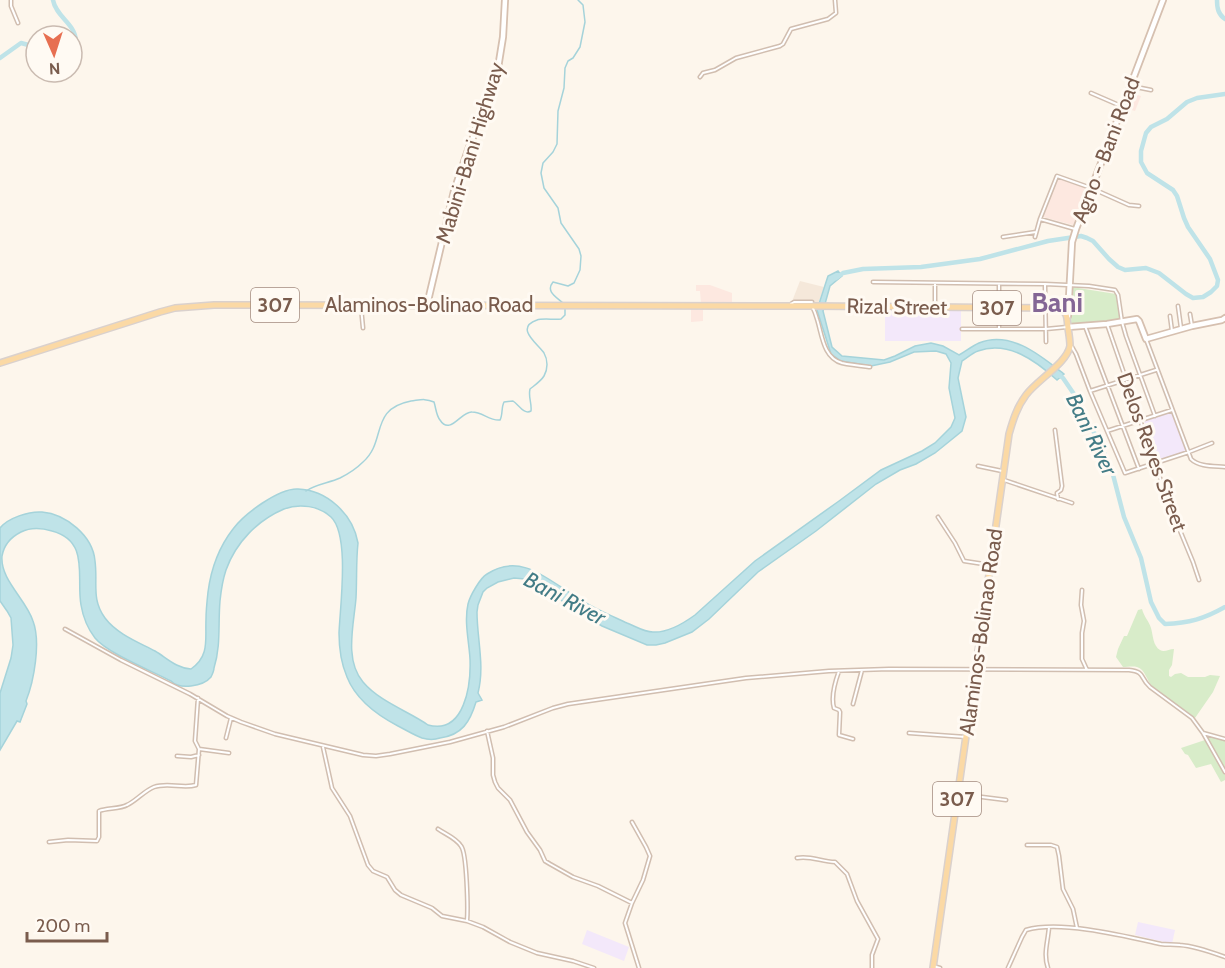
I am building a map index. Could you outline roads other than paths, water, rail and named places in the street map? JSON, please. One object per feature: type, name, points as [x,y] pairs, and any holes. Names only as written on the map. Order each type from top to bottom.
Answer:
[{"type":"main road","name":"Mabini-Bani Highway","points":[[427,306],[454,191],[498,68],[505,0]]},
{"type":"main road","name":"Agno - Bani Road","points":[[1068,316],[1072,242],[1075,230],[1163,0]]},
{"type":"main road","name":"Alaminos-Bolinao Road","points":[[0,363],[175,308],[214,305],[789,306],[813,304],[831,306]]},
{"type":"main road","points":[[1059,308],[1068,304]]},
{"type":"main road","name":"Rizal Street","points":[[831,306],[1059,308]]},
{"type":"main road","points":[[1059,308],[1068,316],[1070,345]]},
{"type":"main road","points":[[1068,327],[1135,319],[1138,320],[1146,339],[1225,318]]},
{"type":"main road","name":"Alaminos-Bolinao Road","points":[[933,967],[1009,434],[1024,398],[1042,377],[1065,357],[1070,345]]},
{"type":"street","points":[[12,0],[10,6],[18,23]]},
{"type":"street","points":[[700,77],[736,58],[780,46],[790,29],[828,20],[836,13],[835,0]]},
{"type":"street","points":[[1131,86],[1151,90]]},
{"type":"street","points":[[1091,93],[1123,106]]},
{"type":"street","points":[[1035,237],[1057,176],[1129,206],[1138,206]]},
{"type":"street","points":[[1040,219],[1075,230]]},
{"type":"street","points":[[1003,237],[1036,232]]},
{"type":"street","points":[[873,282],[1045,284],[1104,288],[1116,291],[1122,322],[1155,416]]},
{"type":"street","points":[[935,308],[936,283]]},
{"type":"street","points":[[999,284],[999,329]]},
{"type":"street","points":[[1045,284],[1046,342]]},
{"type":"street","points":[[813,304],[825,346],[831,356],[842,363],[870,367]]},
{"type":"street","points":[[361,305],[363,328]]},
{"type":"street","points":[[1178,306],[1181,328]]},
{"type":"street","points":[[1190,314],[1192,326]]},
{"type":"street","points":[[1170,316],[1172,331]]},
{"type":"street","name":"Delos Reyes Street","points":[[1107,324],[1169,504],[1199,580]]},
{"type":"street","points":[[1086,326],[1139,469]]},
{"type":"street","points":[[962,329],[1068,327]]},
{"type":"street","points":[[1146,339],[1156,370],[1195,462],[1225,467]]},
{"type":"street","points":[[1070,345],[1076,354],[1125,473],[1212,443]]},
{"type":"street","points":[[1090,391],[1156,370]]},
{"type":"street","points":[[1107,431],[1172,410]]},
{"type":"street","points":[[1056,430],[1062,486],[1057,493],[1058,499]]},
{"type":"street","points":[[978,466],[1004,471]]},
{"type":"street","points":[[1002,479],[1072,503]]},
{"type":"street","points":[[938,517],[964,561],[991,565]]},
{"type":"street","points":[[1082,590],[1081,605],[1084,621],[1082,659],[1087,670]]},
{"type":"street","points":[[65,629],[198,698],[231,718],[275,734],[376,756],[450,742],[504,727],[568,704],[746,678],[890,669],[1138,671],[1150,687],[1192,718],[1225,772]]},
{"type":"street","points":[[853,704],[862,670]]},
{"type":"street","points":[[839,671],[833,704],[834,708],[840,712],[839,735],[854,739]]},
{"type":"street","points":[[49,842],[97,841],[99,811],[125,806],[155,787],[196,785],[199,755],[195,741],[198,698]]},
{"type":"street","points":[[226,738],[231,718]]},
{"type":"street","points":[[487,731],[494,758],[495,782],[510,800],[545,861],[573,877],[598,886],[632,903]]},
{"type":"street","points":[[909,733],[966,737]]},
{"type":"street","points":[[1203,733],[1225,739]]},
{"type":"street","points":[[323,746],[332,788],[350,816],[370,868],[387,877],[401,895],[432,908],[445,917],[467,921],[537,953],[594,968]]},
{"type":"street","points":[[199,749],[229,753]]},
{"type":"street","points":[[177,756],[199,755]]},
{"type":"street","points":[[957,794],[1005,800]]},
{"type":"street","points":[[632,822],[650,856],[643,880],[625,922],[639,968]]},
{"type":"street","points":[[438,830],[459,843],[464,851],[467,921]]},
{"type":"street","points":[[1027,845],[1057,847],[1063,889],[1073,909],[1077,928]]},
{"type":"street","points":[[797,858],[806,857],[824,862],[835,862],[847,874],[857,901],[878,939],[872,955],[872,968]]},
{"type":"street","points":[[1048,968],[1045,952],[1049,927]]},
{"type":"street","points":[[1008,968],[1026,930],[1049,927],[1077,928],[1162,944],[1181,945],[1225,957]]},
{"type":"street","points":[[933,967],[940,968]]},
{"type":"water","points":[[838,271],[842,276],[830,286],[823,311],[832,347],[842,356],[884,360],[915,346],[931,343],[943,346],[959,355],[979,343],[1003,340],[1025,347],[1064,374],[1057,380],[1031,360],[1011,350],[989,348],[972,354],[962,361],[958,378],[966,417],[962,431],[935,453],[876,484],[816,531],[758,572],[709,619],[692,632],[665,643],[647,645],[602,626],[538,584],[525,579],[514,578],[498,582],[487,588],[483,592],[477,612],[481,663],[478,693],[482,700],[476,702],[471,716],[459,731],[436,739],[419,737],[382,717],[362,700],[351,685],[343,666],[339,644],[342,572],[340,539],[337,526],[331,517],[321,510],[303,506],[284,509],[265,519],[242,541],[230,560],[223,581],[218,651],[213,673],[205,682],[188,686],[175,684],[119,656],[101,644],[90,631],[83,614],[79,561],[72,543],[64,536],[48,530],[36,528],[25,530],[14,536],[6,545],[2,565],[33,621],[36,661],[27,704],[20,722],[17,721],[0,750],[0,693],[13,645],[11,618],[0,601],[0,528],[13,518],[31,513],[42,512],[60,517],[84,535],[95,561],[98,604],[110,624],[176,665],[191,669],[204,653],[209,583],[220,551],[233,529],[253,509],[281,493],[298,489],[319,494],[344,513],[351,522],[358,543],[352,642],[357,673],[370,689],[386,701],[428,725],[440,726],[450,722],[458,715],[463,705],[467,694],[470,669],[468,604],[481,579],[500,568],[524,567],[535,571],[590,605],[646,631],[664,631],[681,624],[695,615],[755,561],[881,470],[935,443],[951,427],[955,418],[949,388],[951,363],[946,354],[936,351],[914,352],[890,362],[871,366],[841,361],[831,354],[817,310],[828,276]]},
{"type":"waterway","points":[[53,0],[68,24]]},
{"type":"waterway","points":[[564,304],[551,292],[551,286],[553,282],[568,286],[574,283],[580,270],[581,256],[579,249],[561,223],[558,208],[544,188],[541,173],[543,163],[557,144],[558,111],[564,88],[565,68],[580,47],[585,22],[583,5],[578,0]]},
{"type":"waterway","points":[[1217,0],[1218,11],[1225,19]]},
{"type":"waterway","points":[[0,58],[21,43],[24,44]]},
{"type":"waterway","points":[[836,278],[843,273],[863,269],[921,267],[980,259],[1048,241],[1081,236],[1093,241],[1118,267],[1125,270],[1146,268],[1159,273],[1193,298],[1203,297],[1217,286],[1218,280],[1210,259],[1188,227],[1173,190],[1147,173],[1141,162],[1141,151],[1146,133],[1151,127],[1167,119],[1187,102],[1197,98],[1225,94]]},
{"type":"waterway","points":[[306,491],[340,478],[361,464],[375,445],[384,418],[398,405],[420,400],[434,402],[439,418],[448,425],[472,412],[500,420],[504,402],[513,401],[524,411],[531,411],[530,389],[543,378],[547,364],[544,353],[530,336],[528,327],[530,323],[539,319],[561,319],[565,315],[565,309]]},
{"type":"waterway","name":"Bani River","points":[[1057,374],[1063,378],[1078,400],[1111,467],[1124,517],[1141,558],[1151,602],[1159,618],[1165,624],[1182,623],[1210,615],[1225,607]]},
{"type":"district","name":"Bani","points":[[1057,303]]}]
